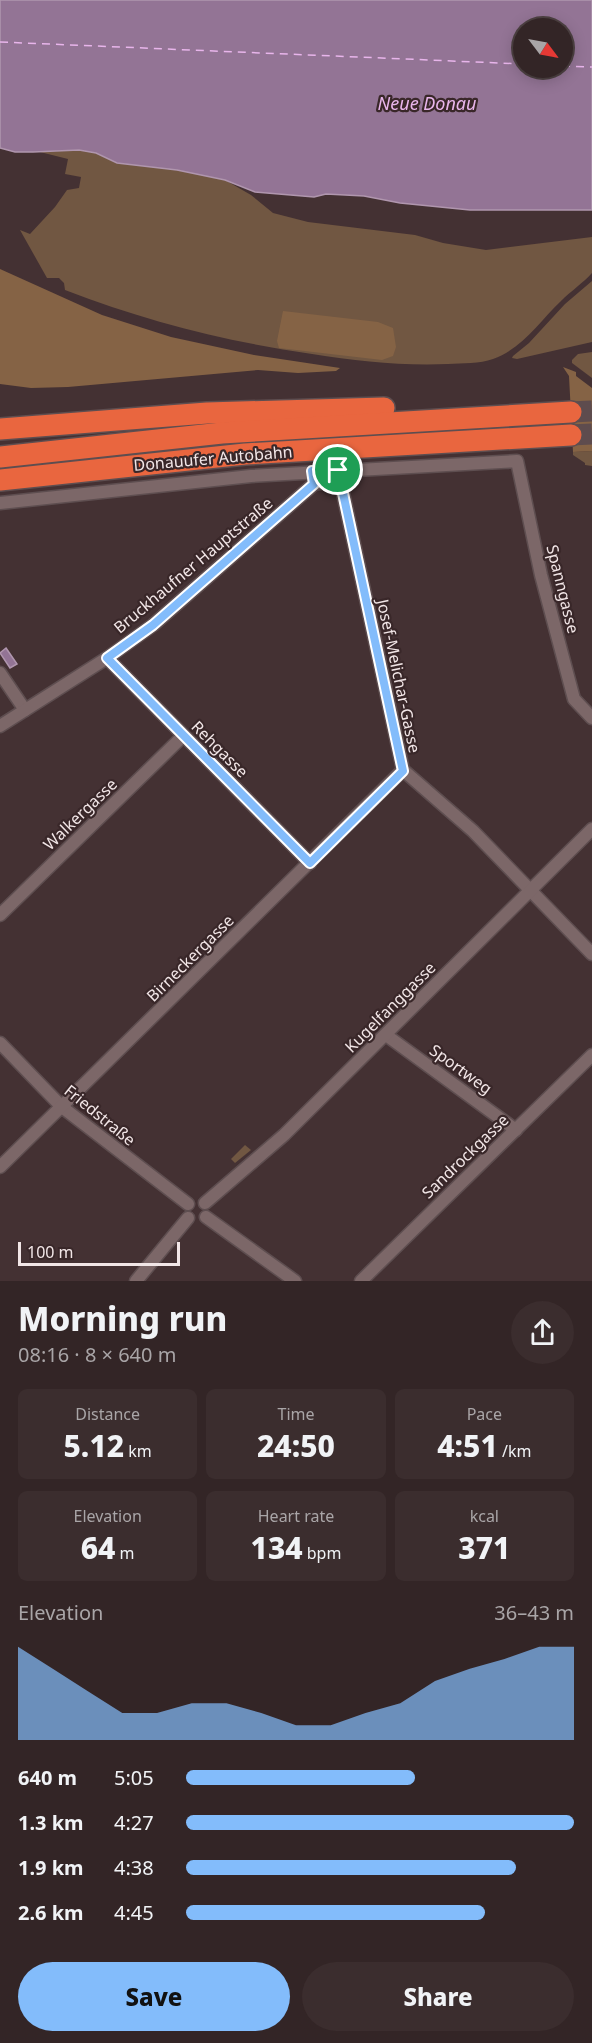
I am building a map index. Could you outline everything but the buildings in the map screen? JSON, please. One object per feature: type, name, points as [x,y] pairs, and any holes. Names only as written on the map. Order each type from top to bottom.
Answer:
[{"type":"highway","points":[[0,429],[258,410],[382,408],[495,416]]},
{"type":"highway","name":"Donauufer Autobahn","points":[[0,457],[222,433],[571,412]]},
{"type":"highway","name":"Donauufer Autobahn","points":[[0,480],[245,454],[571,435]]},
{"type":"street","name":"Spanngasse","points":[[339,475],[517,461],[541,575],[574,699],[592,718]]},
{"type":"street","points":[[0,503],[208,480],[313,478],[339,475]]},
{"type":"street","name":"Josef-Melichar-Gasse","points":[[339,475],[403,771],[473,831],[592,954]]},
{"type":"street","name":"Bruckhaufner Hauptstraße","points":[[0,726],[107,658],[153,625],[313,478]]},
{"type":"street","name":"Rehgasse","points":[[107,658],[310,863]]},
{"type":"street","points":[[0,673],[25,710]]},
{"type":"street","name":"Walkergasse","points":[[0,915],[183,736]]},
{"type":"street","name":"Birneckergasse","points":[[0,1167],[403,771]]},
{"type":"street","name":"Kugelfanggasse","points":[[205,1203],[284,1135],[592,829]]},
{"type":"street","name":"Sportweg","points":[[386,1035],[516,1130]]},
{"type":"street","name":"Friedstraße","points":[[0,1042],[62,1107],[188,1204]]},
{"type":"street","name":"Sandrockgasse","points":[[361,1281],[592,1054]]},
{"type":"street","points":[[197,1199],[205,1203],[208,1212],[206,1217],[197,1222],[188,1218],[186,1211],[188,1204],[197,1199]]},
{"type":"street","points":[[206,1217],[295,1281]]},
{"type":"street","points":[[136,1281],[188,1218]]},
{"type":"shaded area","points":[[79,150],[96,153],[117,163],[177,170],[225,180],[251,195],[273,213],[308,222],[415,235],[443,243],[486,250],[592,237],[592,273],[522,341],[504,354],[482,362],[413,364],[346,359],[218,337],[156,321],[95,301],[65,290],[64,283],[59,278],[47,278],[20,230],[30,234],[67,190],[79,188],[81,177],[65,174],[68,159],[40,152]]},
{"type":"shaded area","points":[[0,269],[102,315],[171,337],[254,355],[340,368],[336,371],[298,373],[258,370],[68,387],[31,388],[0,384]]},
{"type":"shaded area","points":[[592,281],[592,342],[517,359],[512,358],[565,304]]},
{"type":"shaded area","points":[[283,311],[378,322],[393,328],[396,347],[393,356],[382,360],[279,348],[277,341]]},
{"type":"shaded area","points":[[592,352],[592,378],[572,363],[572,360],[578,354]]},
{"type":"shaded area","points":[[563,367],[576,372],[576,376],[592,388],[592,451],[573,452],[569,376]]},
{"type":"shaded area","points":[[592,451],[592,466],[585,465],[573,455],[573,452]]},
{"type":"shaded area","points":[[245,1145],[251,1150],[235,1163],[231,1159]]},
{"type":"water","name":"Neue Donau","points":[[0,0],[592,0],[592,210],[470,210],[400,203],[364,196],[326,194],[314,197],[255,192],[225,180],[177,170],[117,163],[96,153],[79,150],[15,152],[0,148]]},
{"type":"water","points":[[6,648],[17,664],[10,668],[0,653]]},
{"type":"ferry route","points":[[0,42],[513,64]]},
{"type":"ferry route","points":[[573,66],[592,67]]},
{"type":"tunnel","points":[[571,412],[592,411]]},
{"type":"tunnel","points":[[571,435],[592,434]]},
{"type":"route","points":[[338,470],[403,771],[310,863],[107,658],[153,625],[314,484],[312,471],[338,470]]}]
